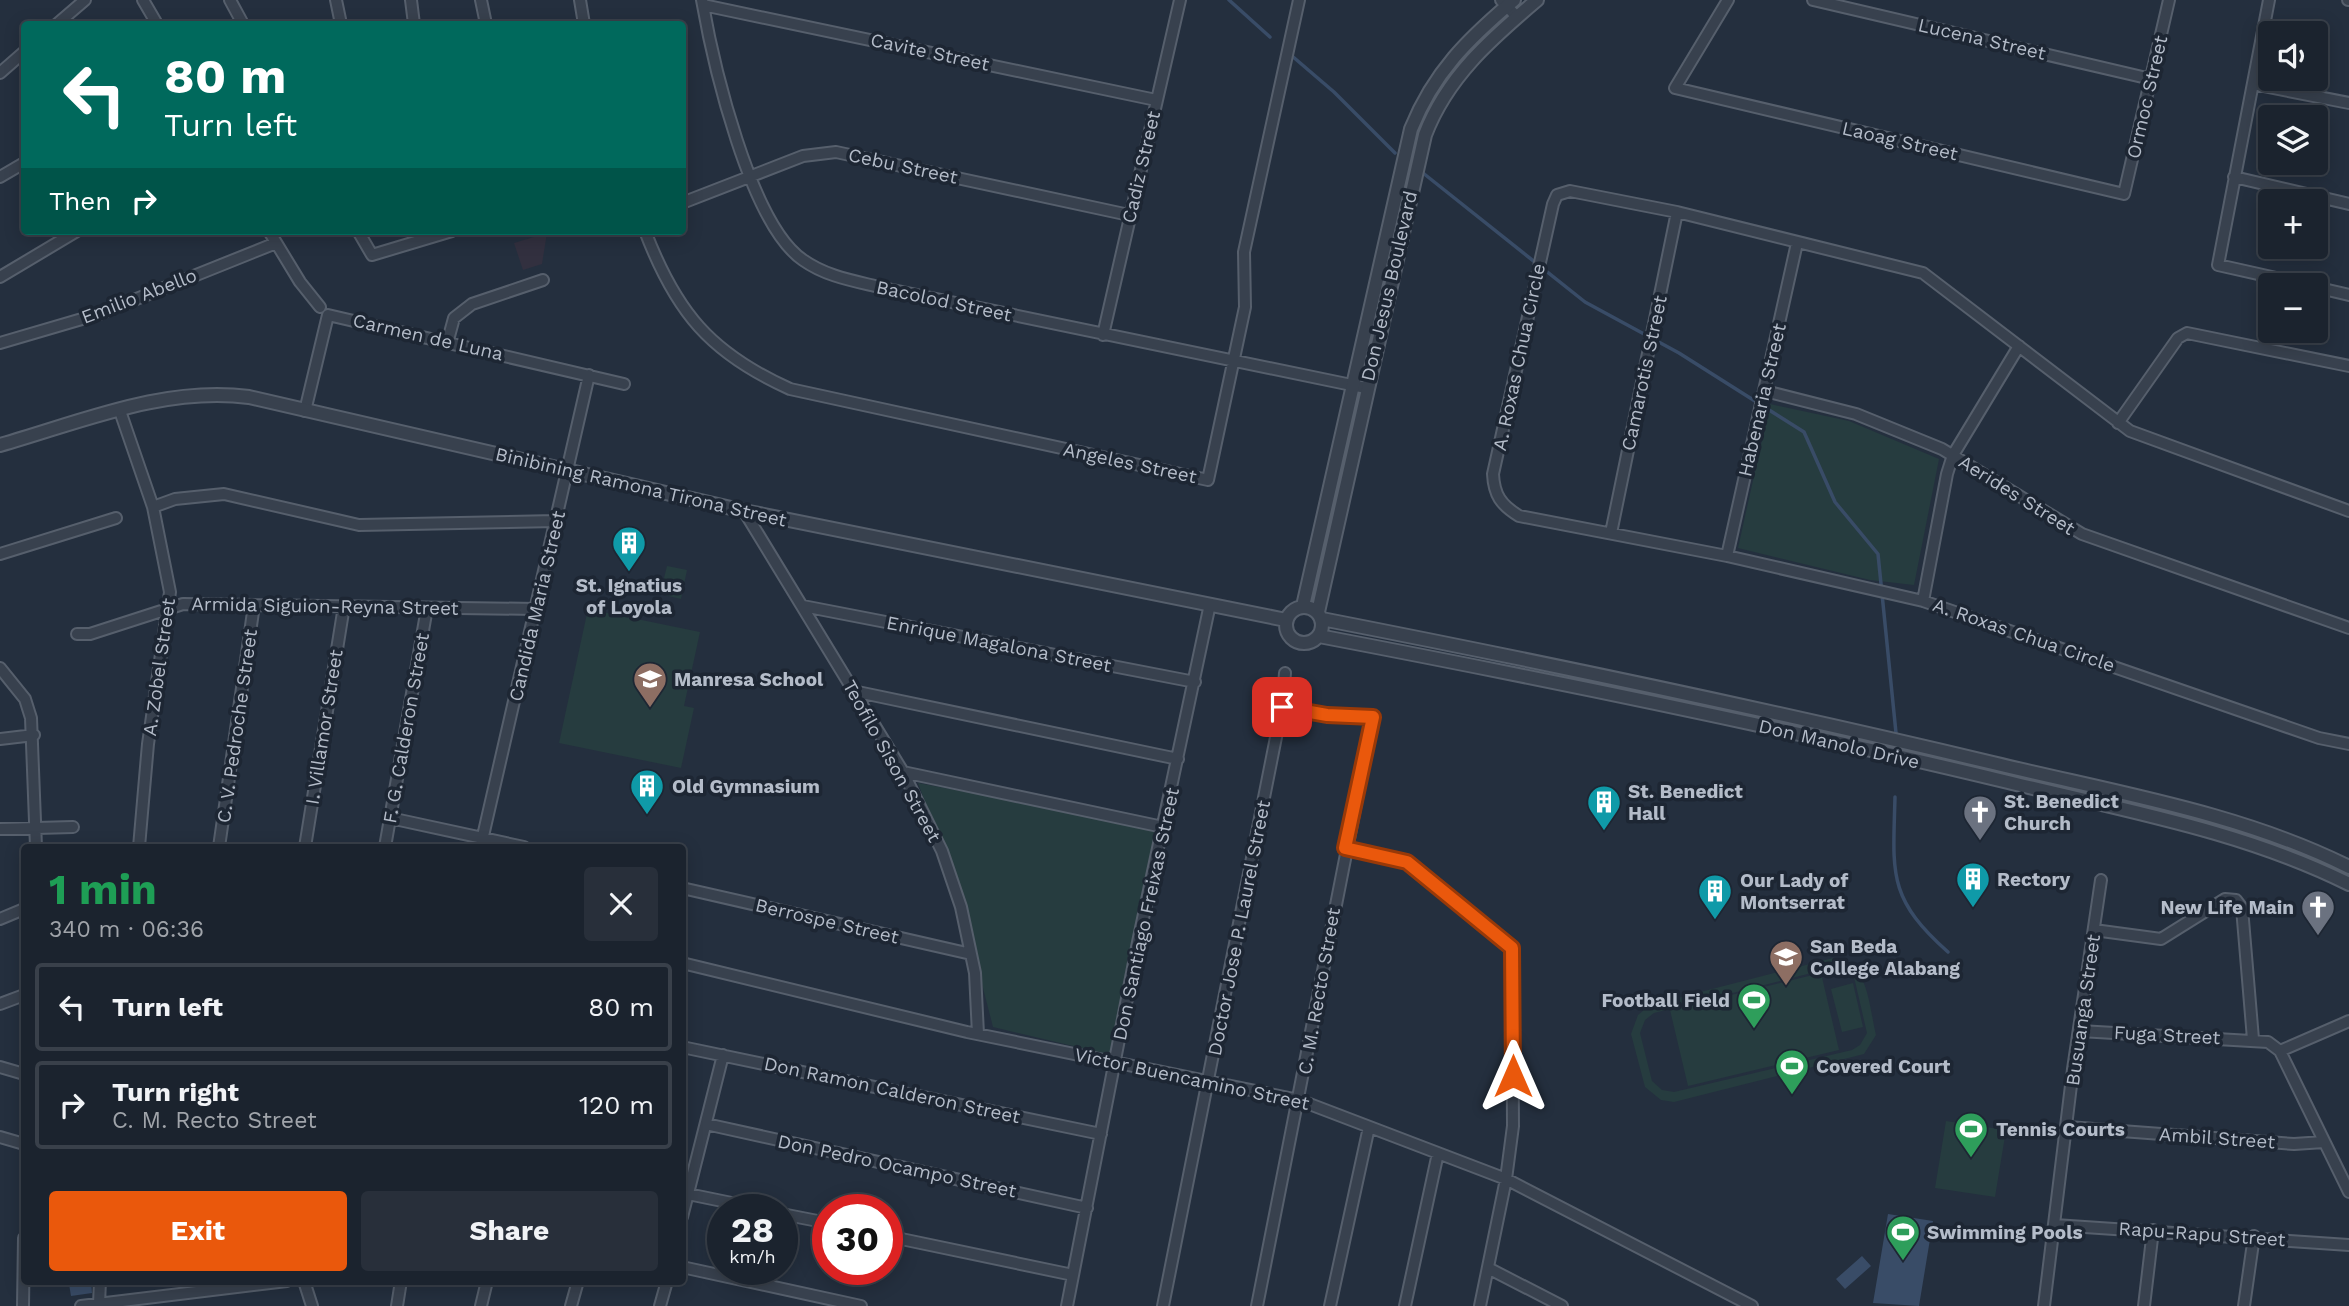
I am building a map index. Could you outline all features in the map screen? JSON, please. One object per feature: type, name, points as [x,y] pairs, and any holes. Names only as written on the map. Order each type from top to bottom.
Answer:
[{"type":"street","points":[[60,21],[85,0]]},
{"type":"street","points":[[143,0],[155,21]]},
{"type":"street","points":[[230,0],[241,21]]},
{"type":"street","points":[[336,0],[340,21]]},
{"type":"street","points":[[411,0],[414,21]]},
{"type":"street","points":[[481,0],[485,21]]},
{"type":"street","points":[[580,0],[584,21]]},
{"type":"street","name":"Cadiz Street","points":[[1103,334],[1180,0]]},
{"type":"street","name":"Angeles Street","points":[[647,235],[660,270],[694,322],[723,351],[768,379],[827,398],[1208,480],[1247,295],[1244,252],[1299,0]]},
{"type":"street","name":"Don Jesus Boulevard","points":[[1320,615],[1366,388],[1415,170],[1432,116],[1457,76],[1482,47],[1537,0]]},
{"type":"street","name":"Laoag Street","points":[[1728,0],[1675,88],[2124,194]]},
{"type":"street","name":"Lucena Street","points":[[1814,0],[2151,79]]},
{"type":"street","name":"Ormoc Street","points":[[2124,194],[2169,0]]},
{"type":"street","points":[[2258,274],[2218,265],[2269,0]]},
{"type":"street","points":[[1507,2],[1517,17]]},
{"type":"street","name":"Don Jesus Boulevard","points":[[1303,606],[1410,128],[1444,68],[1472,35],[1507,2]]},
{"type":"street","name":"Cavite Street","points":[[702,3],[1156,100]]},
{"type":"street","name":"Bacolod Street","points":[[702,3],[720,83],[767,218],[780,239],[801,259],[828,275],[1366,388]]},
{"type":"street","points":[[0,73],[21,55]]},
{"type":"street","points":[[2253,84],[2349,103]]},
{"type":"street","name":"Cebu Street","points":[[686,202],[803,156],[836,152],[1129,215]]},
{"type":"street","points":[[0,177],[21,165]]},
{"type":"street","points":[[2234,177],[2349,204]]},
{"type":"street","name":"A. Roxas Chua Circle","points":[[2349,511],[2130,431],[1923,273],[1677,212],[1570,191],[1557,195],[1553,204],[1493,474],[1496,496],[1505,508],[1519,516],[1727,556],[1923,601],[2319,738],[2349,744]]},
{"type":"street","name":"Camarotis Street","points":[[1611,533],[1677,212]]},
{"type":"street","points":[[0,277],[70,235]]},
{"type":"street","points":[[271,235],[300,282],[320,307]]},
{"type":"street","points":[[360,235],[372,255],[440,235]]},
{"type":"street","name":"Emilio Abello","points":[[0,344],[99,314],[276,243]]},
{"type":"street","name":"Habenaria Street","points":[[1727,556],[1797,243]]},
{"type":"street","points":[[448,340],[454,318],[472,304],[543,280]]},
{"type":"street","points":[[2328,290],[2349,295]]},
{"type":"street","name":"Carmen de Luna","points":[[305,411],[328,315],[448,340],[624,384]]},
{"type":"street","points":[[2118,423],[2178,338],[2187,333],[2349,366]]},
{"type":"street","points":[[1923,601],[1953,456],[2019,346]]},
{"type":"street","name":"Candida Maria Street","points":[[483,836],[589,375]]},
{"type":"street","name":"Binibining Ramona Tirona Street","points":[[0,445],[158,399],[217,393],[744,511],[1286,620]]},
{"type":"street","name":"Aerides Street","points":[[1763,400],[1856,414],[1953,456],[2082,534],[2349,628]]},
{"type":"street","name":"A. Zobel Street","points":[[120,411],[153,507],[169,578],[169,607],[148,744],[139,844]]},
{"type":"street","points":[[153,507],[175,499],[224,494],[359,525],[556,521]]},
{"type":"street","name":"Teofilo Sison Street","points":[[744,511],[903,772],[949,868],[971,954],[978,1034]]},
{"type":"street","points":[[0,554],[116,518]]},
{"type":"street","name":"Armida Siguion-Reyna Street","points":[[77,634],[90,634],[183,604],[536,609]]},
{"type":"street","name":"Don Santiago Freixas Street","points":[[1068,1306],[1210,604]]},
{"type":"street","name":"C. V. Pedroche Street","points":[[219,844],[254,606]]},
{"type":"street","name":"I. Villamor Street","points":[[304,844],[344,606]]},
{"type":"street","name":"Enrique Magalona Street","points":[[803,606],[1195,682]]},
{"type":"street","points":[[1303,606],[1320,615],[1319,636],[1311,642],[1301,643],[1292,639],[1286,630],[1286,620],[1296,608],[1303,606]]},
{"type":"street","name":"F. G. Calderon Street","points":[[386,844],[427,608]]},
{"type":"street","name":"Don Manolo Drive","points":[[1320,615],[1610,676],[2093,787],[2269,832],[2349,867]]},
{"type":"street","name":"Don Manolo Drive","points":[[1319,636],[1521,674],[2085,801],[2263,847],[2349,884]]},
{"type":"street","points":[[0,668],[25,699],[34,735],[33,828],[36,844]]},
{"type":"street","name":"Doctor Jose P. Laurel Street","points":[[1163,1306],[1282,707],[1285,673]]},
{"type":"street","points":[[1606,694],[1610,676]]},
{"type":"street","points":[[853,691],[1178,759]]},
{"type":"street","name":"C. M. Recto Street","points":[[1257,1306],[1299,1100],[1345,848],[1373,717],[1327,715],[1282,707]]},
{"type":"street","points":[[1773,729],[1776,713]]},
{"type":"street","points":[[0,739],[34,735]]},
{"type":"street","points":[[903,772],[1163,827]]},
{"type":"street","points":[[2085,801],[2093,787]]},
{"type":"street","points":[[390,818],[513,844]]},
{"type":"street","points":[[0,829],[73,827]]},
{"type":"street","points":[[1345,848],[1407,862],[1512,948],[1513,1126],[1506,1179],[1480,1306]]},
{"type":"street","points":[[2312,866],[2318,852]]},
{"type":"street","name":"Busuanga Street","points":[[2044,1306],[2101,880]]},
{"type":"street","name":"Berrospe Street","points":[[686,891],[971,954]]},
{"type":"street","points":[[2094,930],[2161,939],[2225,899],[2236,900],[2242,908],[2253,1039],[2268,1042],[2280,1051],[2349,1192]]},
{"type":"street","points":[[0,919],[21,910]]},
{"type":"street","name":"Victor Buencamino Street","points":[[686,964],[978,1034],[1299,1100],[1506,1179],[1752,1306]]},
{"type":"street","points":[[0,1004],[21,996]]},
{"type":"street","points":[[2280,1051],[2349,1021]]},
{"type":"street","name":"Fuga Street","points":[[2080,1031],[2253,1039]]},
{"type":"street","name":"Don Ramon Calderon Street","points":[[686,1048],[1101,1134]]},
{"type":"street","points":[[686,1202],[723,1055]]},
{"type":"street","points":[[0,1067],[21,1073]]},
{"type":"street","name":"Don Pedro Ocampo Street","points":[[706,1124],[1087,1208]]},
{"type":"street","points":[[1330,1306],[1369,1127]]},
{"type":"street","name":"Ambil Street","points":[[2067,1127],[2294,1144],[2324,1142]]},
{"type":"street","points":[[0,1137],[21,1143]]},
{"type":"street","points":[[1405,1306],[1438,1153]]},
{"type":"street","points":[[688,1194],[707,1198]]},
{"type":"street","name":"Rapu-Rapu Street","points":[[2055,1225],[2254,1236],[2349,1245]]},
{"type":"street","points":[[2144,1306],[2153,1230]]},
{"type":"street","points":[[2244,1306],[2254,1236]]},
{"type":"street","points":[[903,1239],[1073,1275]]},
{"type":"street","points":[[686,1268],[861,1306]]},
{"type":"street","points":[[1488,1268],[1562,1306]]},
{"type":"street","points":[[22,1285],[23,1306]]},
{"type":"street","points":[[99,1304],[100,1285]]},
{"type":"street","points":[[179,1295],[180,1285]]},
{"type":"street","points":[[81,1306],[256,1285]]},
{"type":"street","points":[[305,1285],[312,1306]]},
{"type":"street","points":[[397,1306],[400,1285]]},
{"type":"street","points":[[481,1306],[486,1285]]},
{"type":"street","points":[[572,1306],[577,1285]]},
{"type":"street","points":[[660,1306],[666,1285]]},
{"type":"shaded area","points":[[547,235],[542,264],[523,270],[514,243]]},
{"type":"green space","points":[[1770,404],[1849,421],[1939,459],[1914,585],[1870,580],[1738,548]]},
{"type":"green space","points":[[667,566],[687,570],[681,599],[660,594]]},
{"type":"green space","points":[[588,609],[700,632],[684,706],[694,708],[681,768],[559,743]]},
{"type":"green space","points":[[918,783],[1160,828],[1111,1055],[993,1027],[958,890]]},
{"type":"green space","points":[[1833,958],[1845,961],[1861,976],[1876,1035],[1864,1054],[1674,1102],[1661,1100],[1645,1087],[1631,1034],[1638,1015],[1650,1005]],"holes":[[[1831,968],[1842,969],[1854,977],[1867,1033],[1860,1045],[1852,1050],[1674,1092],[1662,1090],[1652,1081],[1640,1033],[1645,1020],[1654,1013]]]},
{"type":"green space","name":"Football Field","points":[[1821,973],[1839,1050],[1688,1086],[1670,1010]]},
{"type":"green space","points":[[1853,983],[1863,1027],[1842,1032],[1831,989]]},
{"type":"green space","name":"Tennis Courts","points":[[1946,1121],[2006,1130],[1995,1197],[1935,1188]]},
{"type":"water","name":"Swimming Pools","points":[[1888,1214],[1933,1221],[1919,1306],[1873,1303]]},
{"type":"water","points":[[1862,1256],[1871,1266],[1845,1289],[1836,1279]]},
{"type":"water","points":[[69,1285],[91,1285],[92,1293],[71,1296]]},
{"type":"waterway","points":[[1229,0],[1270,37]]},
{"type":"waterway","points":[[1292,56],[1334,92],[1395,153]]},
{"type":"waterway","points":[[1423,173],[1585,302],[1679,353],[1804,432],[1835,502],[1878,554],[1896,733]]},
{"type":"waterway","points":[[1895,797],[1894,846],[1898,883],[1914,916],[1948,952]]},
{"type":"place","name":"St. Ignatius of Loyola","points":[[629,573]]},
{"type":"place","name":"Manresa School","points":[[650,709]]},
{"type":"place","name":"Old Gymnasium","points":[[647,816]]},
{"type":"place","name":"St. Benedict Hall","points":[[1604,832]]},
{"type":"place","name":"St. Benedict Church","points":[[1980,842]]},
{"type":"place","name":"Rectory","points":[[1973,909]]},
{"type":"place","name":"Our Lady of Montserrat","points":[[1715,921]]},
{"type":"place","name":"New Life Main","points":[[2318,937]]},
{"type":"place","name":"San Beda College Alabang","points":[[1786,987]]},
{"type":"place","name":"Football Field","points":[[1754,1030]]},
{"type":"place","name":"Covered Court","points":[[1792,1096]]},
{"type":"place","name":"Tennis Courts","points":[[1971,1159]]},
{"type":"place","name":"Swimming Pools","points":[[1903,1262]]},
{"type":"route","points":[[1282,707],[1327,715],[1373,717],[1345,848],[1407,862],[1512,948],[1513,1076]]}]
